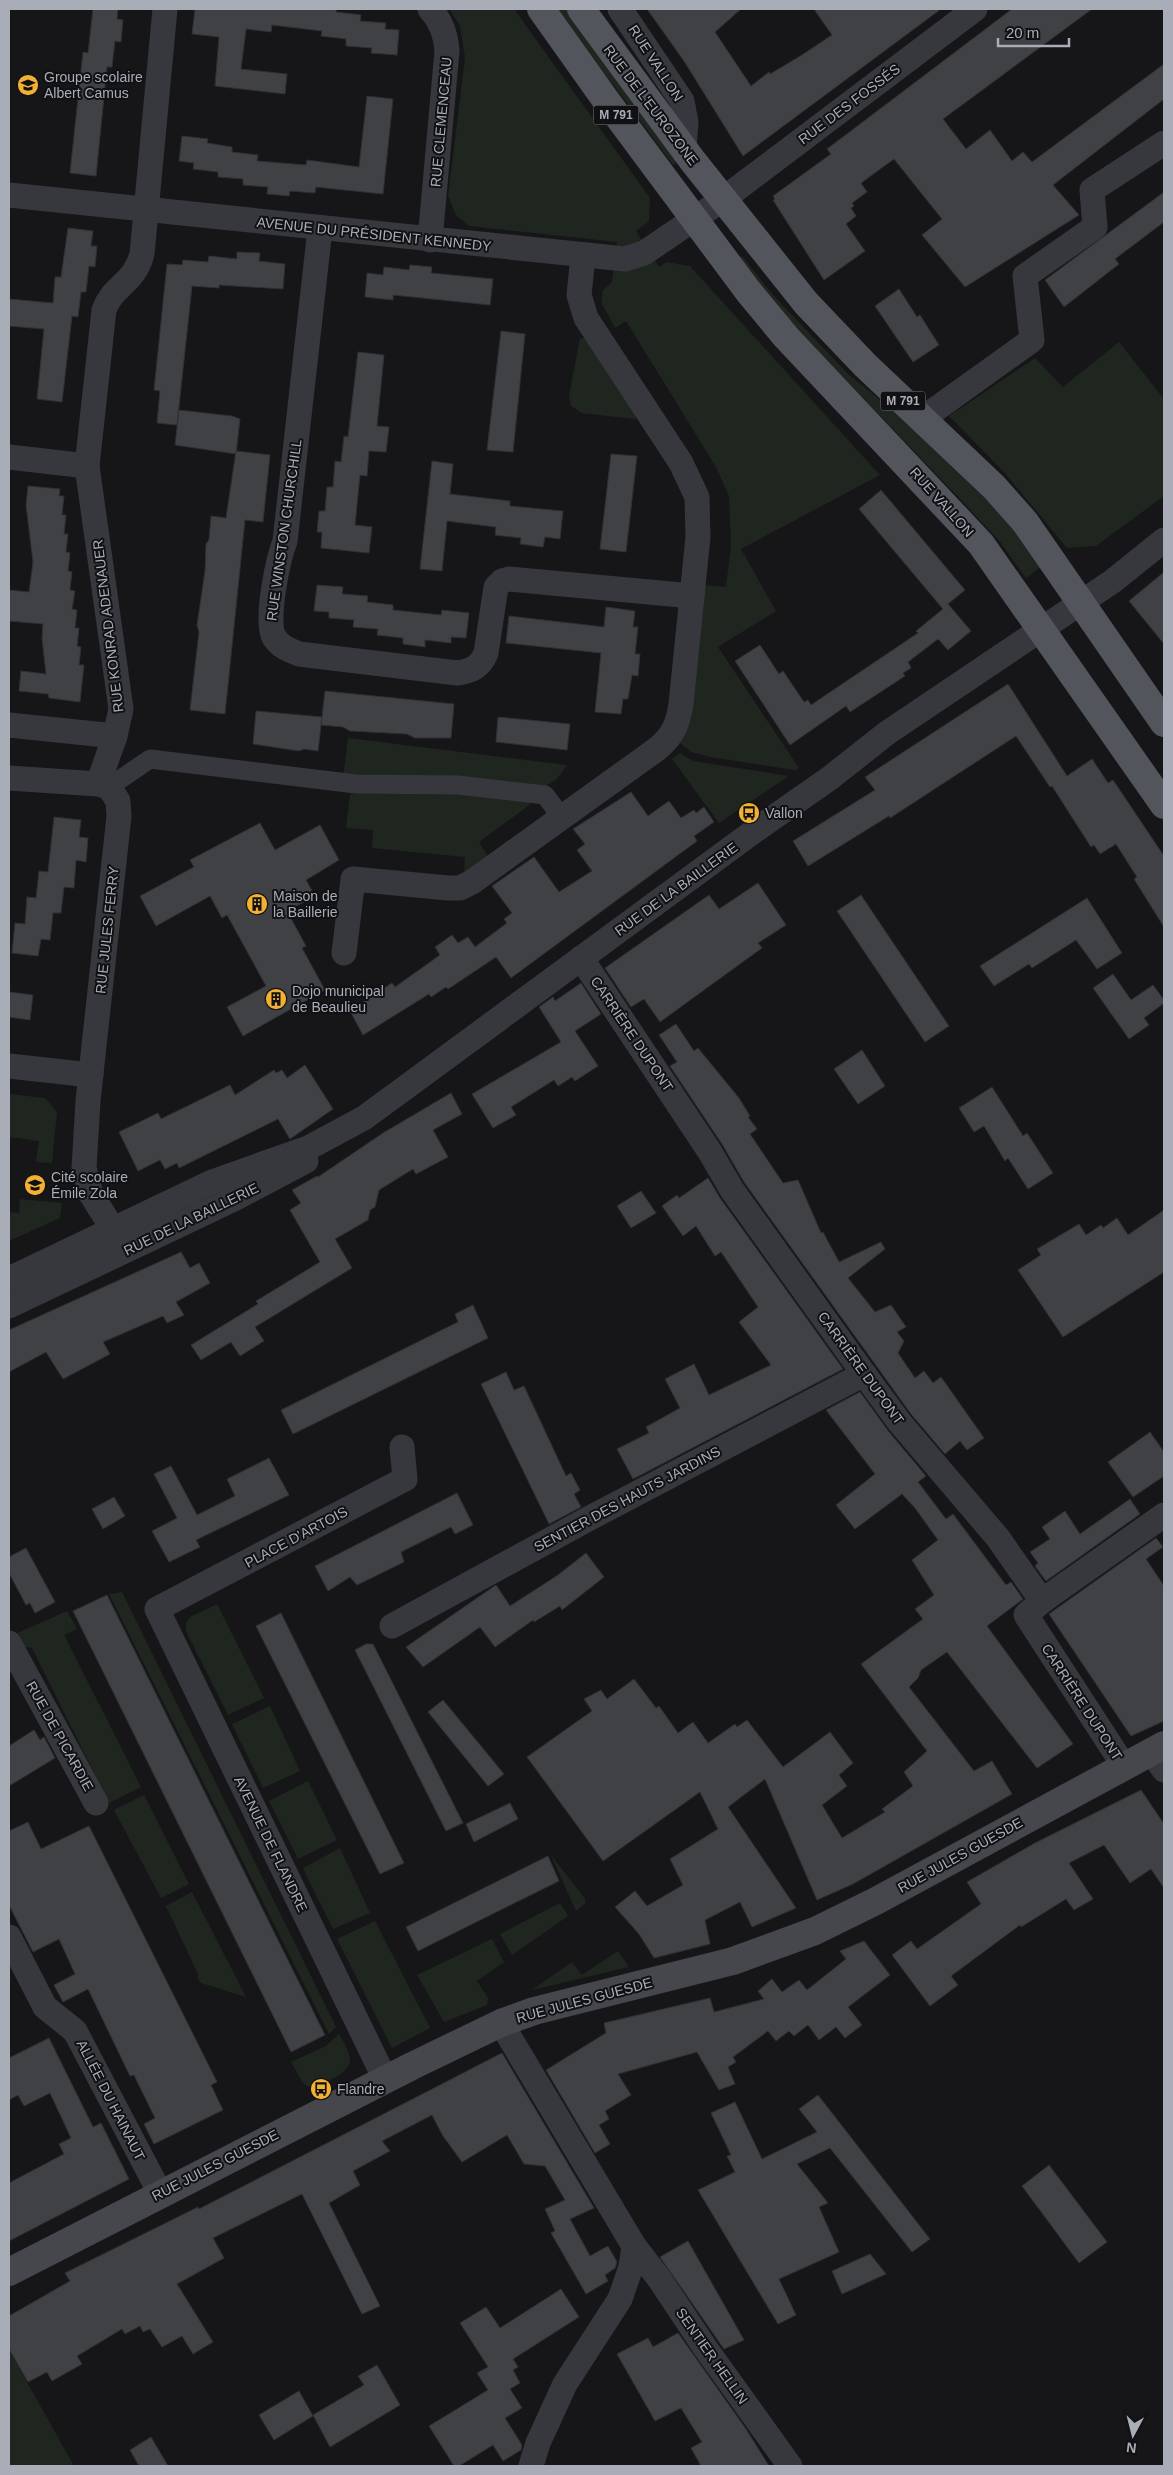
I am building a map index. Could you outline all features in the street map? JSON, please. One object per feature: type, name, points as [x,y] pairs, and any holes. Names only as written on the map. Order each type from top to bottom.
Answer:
[{"type":"main road","name":"M 791","points":[[541,9],[694,220]]},
{"type":"main road","name":"RUE DE L'EUROZONE","points":[[581,9],[722,200]]},
{"type":"main road","name":"M 791","points":[[722,200],[781,274],[831,332],[965,458],[1010,504],[1038,540],[1164,723]]},
{"type":"main road","name":"RUE VALLON","points":[[694,220],[786,337],[981,544],[1164,805]]},
{"type":"main road","name":"RUE JULES GUESDE","points":[[9,2272],[385,2080],[501,2023],[534,2011],[725,1963],[816,1931],[876,1901],[1124,1766],[1160,1755]]},
{"type":"street","points":[[147,211],[165,9]]},
{"type":"street","name":"RUE CLEMENCEAU","points":[[430,9],[442,25],[446,37],[447,50],[430,240]]},
{"type":"street","name":"RUE VALLON","points":[[620,9],[682,101],[686,122],[684,149]]},
{"type":"street","name":"RUE DES FOSSÉS","points":[[722,200],[975,9]]},
{"type":"street","points":[[922,419],[1032,340],[1025,276],[1094,227],[1092,190],[1164,142]]},
{"type":"street","name":"AVENUE DU PRÉSIDENT KENNEDY","points":[[9,196],[616,259],[634,257],[694,220],[722,200]]},
{"type":"street","name":"RUE KONRAD ADENAUER","points":[[104,786],[121,709],[87,466],[104,310],[107,301],[133,276],[139,266],[147,211]]},
{"type":"street","name":"RUE WINSTON CHURCHILL","points":[[320,229],[285,541],[278,560],[271,624],[273,635],[279,644],[299,654],[457,673],[477,667],[486,653],[496,587],[502,581],[509,579],[692,596]]},
{"type":"street","points":[[344,953],[353,879],[460,888],[472,882],[657,749],[671,736],[676,727],[681,704],[698,537],[697,497],[681,463],[586,318],[580,295],[584,256]]},
{"type":"street","points":[[9,457],[87,466]]},
{"type":"street","name":"RUE DE LA BAILLERIE","points":[[9,1306],[284,1174],[324,1150],[346,1135],[364,1118],[581,958],[830,778],[887,733],[1113,581],[1164,540]]},
{"type":"street","points":[[9,725],[115,736]]},
{"type":"street","points":[[9,778],[104,786],[150,759],[356,784],[458,785],[545,795],[562,818]]},
{"type":"street","name":"RUE JULES FERRY","points":[[104,786],[118,801],[120,816],[91,1075],[84,1146],[84,1168],[91,1194],[126,1250]]},
{"type":"street","name":"CARRIÈRE DUPONT","points":[[581,958],[710,1152],[732,1190],[864,1374],[900,1423],[998,1538],[1042,1600],[1026,1615],[1124,1766]]},
{"type":"street","points":[[9,1066],[91,1075]]},
{"type":"street","name":"RUE DE LA BAILLERIE","points":[[9,1279],[212,1182],[308,1148],[364,1118]]},
{"type":"street","name":"SENTIER DES HAUTS JARDINS","points":[[392,1626],[588,1519],[864,1374]]},
{"type":"street","name":"PLACE D'ARTOIS","points":[[157,1609],[405,1479],[402,1446]]},
{"type":"street","points":[[1042,1600],[1164,1517]]},
{"type":"street","name":"AVENUE DE FLANDRE","points":[[157,1609],[385,2080]]},
{"type":"street","name":"RUE DE PICARDIE","points":[[9,1643],[96,1803]]},
{"type":"street","name":"ALLÉE DU HAINAUT","points":[[9,1937],[45,2007],[75,2031],[160,2194]]},
{"type":"street","name":"SENTIER HELLIN","points":[[501,2023],[634,2246],[658,2277],[706,2349],[790,2466]]},
{"type":"street","points":[[531,2466],[538,2443],[565,2384],[620,2299],[631,2267],[634,2246]]},
{"type":"shaded area","points":[[449,9],[514,9],[650,198],[649,221],[636,231],[659,267],[667,262],[690,266],[880,475],[741,549],[776,611],[718,647],[799,768],[795,770],[710,757],[691,752],[679,742],[702,585],[726,587],[731,545],[729,496],[716,467],[626,321],[615,328],[601,302],[603,290],[612,282],[617,242],[469,226],[456,215],[448,196],[465,58],[460,26]]},
{"type":"shaded area","points":[[547,9],[570,9],[682,159],[673,165],[615,87]]},
{"type":"shaded area","points":[[742,256],[773,295],[848,374],[974,476],[1045,564],[1026,578],[1000,542],[963,502],[733,263]]},
{"type":"shaded area","points":[[580,338],[590,339],[637,418],[582,413],[571,406],[569,396]]},
{"type":"shaded area","points":[[1119,342],[1164,399],[1164,496],[1096,546],[1067,548],[1003,471],[949,416],[1035,358],[1063,387]]},
{"type":"shaded area","points":[[348,738],[567,765],[557,779],[543,788],[343,779]]},
{"type":"shaded area","points":[[680,753],[693,761],[789,776],[719,823],[672,759]]},
{"type":"shaded area","points":[[401,787],[520,800],[531,804],[479,842],[488,857],[464,875],[465,857],[372,848],[373,830],[346,828],[350,794]]},
{"type":"shaded area","points":[[9,1094],[45,1098],[57,1112],[52,1163],[36,1162],[39,1141],[9,1137]]},
{"type":"shaded area","points":[[20,1199],[62,1203],[60,1218],[9,1241],[9,1212],[19,1213]]},
{"type":"shaded area","points":[[122,1592],[336,2027],[329,2034],[109,1594]]},
{"type":"shaded area","points":[[217,1604],[264,1698],[228,1715],[186,1631],[186,1623],[190,1617]]},
{"type":"shaded area","points":[[67,1611],[77,1629],[64,1635],[141,1787],[109,1803],[32,1648],[21,1646],[15,1634]]},
{"type":"shaded area","points":[[270,1706],[300,1771],[263,1788],[232,1724]]},
{"type":"shaded area","points":[[308,1781],[337,1840],[298,1859],[269,1801]]},
{"type":"shaded area","points":[[144,1795],[189,1884],[161,1898],[114,1810]]},
{"type":"shaded area","points":[[340,1848],[370,1913],[333,1929],[303,1868]]},
{"type":"shaded area","points":[[551,1855],[585,1899],[585,1903],[576,1911]]},
{"type":"shaded area","points":[[192,1892],[246,1997],[201,1983],[198,1979],[198,1974],[166,1906]]},
{"type":"shaded area","points":[[560,1903],[568,1916],[512,1955],[500,1934]]},
{"type":"shaded area","points":[[375,1921],[430,2028],[392,2048],[337,1939]]},
{"type":"shaded area","points":[[492,1939],[504,1962],[477,1981],[488,1998],[487,2005],[444,2022],[417,1975]]},
{"type":"shaded area","points":[[618,1951],[629,1967],[532,1990],[572,1962],[582,1975]]},
{"type":"shaded area","points":[[339,2034],[349,2054],[349,2065],[334,2078],[309,2087],[303,2083],[291,2062],[326,2046]]},
{"type":"shaded area","points":[[9,2350],[74,2466],[9,2466]]},
{"type":"building","points":[[93,9],[118,9],[117,19],[123,20],[121,42],[115,41],[112,67],[107,67],[96,176],[70,173],[83,52],[88,53]]},
{"type":"building","points":[[195,9],[336,9],[336,12],[361,15],[360,21],[386,23],[385,29],[399,30],[397,55],[371,53],[372,48],[346,46],[346,39],[321,36],[322,31],[272,25],[271,32],[246,29],[241,69],[287,74],[285,94],[215,86],[219,37],[192,34]]},
{"type":"building","points":[[647,9],[741,9],[715,32],[751,86],[769,72],[770,74],[832,35],[814,9],[941,9],[743,156],[684,61]]},
{"type":"building","points":[[1012,9],[1092,9],[943,119],[966,149],[990,130],[1012,161],[1023,152],[1032,162],[1164,64],[1164,99],[1053,185],[1079,215],[965,287],[922,235],[942,219],[894,159],[861,183],[867,192],[852,203],[854,206],[851,208],[856,216],[846,224],[865,251],[824,280],[773,200],[775,199],[773,196],[831,154],[827,149]]},
{"type":"building","points":[[367,96],[393,99],[383,194],[316,187],[315,193],[290,191],[289,196],[267,194],[268,187],[243,185],[243,179],[218,177],[218,172],[193,169],[194,163],[179,161],[182,136],[208,139],[207,143],[232,147],[232,152],[258,155],[257,161],[306,165],[307,160],[359,167]]},
{"type":"building","points":[[1164,192],[1164,222],[1115,259],[1119,264],[1064,307],[1045,280]]},
{"type":"building","points":[[68,228],[93,231],[91,246],[97,246],[95,267],[89,266],[86,292],[81,292],[78,317],[72,316],[62,402],[37,399],[44,329],[9,326],[9,299],[53,303],[55,277],[61,277]]},
{"type":"building","points":[[237,252],[260,253],[259,261],[285,264],[283,289],[219,285],[219,288],[192,286],[177,425],[157,423],[160,391],[154,390],[167,264],[182,265],[183,260],[208,262],[209,256],[237,259]]},
{"type":"building","points":[[410,265],[432,267],[431,273],[493,279],[490,305],[393,295],[393,300],[365,297],[367,273],[383,275],[384,267],[409,270]]},
{"type":"building","points":[[899,289],[917,317],[920,315],[939,345],[913,362],[875,306]]},
{"type":"building","points":[[501,331],[525,334],[513,452],[487,450]]},
{"type":"building","points":[[358,352],[384,355],[377,426],[389,427],[386,452],[369,451],[367,476],[360,475],[355,525],[372,527],[369,553],[321,548],[322,532],[317,532],[319,511],[325,511],[327,487],[333,487],[335,461],[341,462],[344,436],[348,437]]},
{"type":"building","points":[[179,410],[232,416],[240,419],[236,454],[175,445]]},
{"type":"building","points":[[236,451],[270,455],[263,522],[245,520],[225,714],[190,710],[199,632],[197,625],[205,571],[206,544],[209,540],[211,516],[226,518]]},
{"type":"building","points":[[611,454],[637,456],[626,552],[600,549]]},
{"type":"building","points":[[432,461],[453,464],[450,494],[510,501],[510,506],[563,511],[560,539],[545,537],[543,547],[520,544],[521,538],[495,535],[496,527],[447,521],[442,571],[420,569]]},
{"type":"building","points":[[28,486],[60,489],[59,496],[64,496],[62,515],[66,515],[64,534],[68,534],[66,552],[70,553],[68,571],[72,572],[70,590],[75,591],[72,609],[77,610],[75,628],[79,628],[77,646],[81,647],[79,665],[84,665],[80,702],[49,698],[48,694],[19,691],[21,671],[46,674],[42,638],[43,624],[9,621],[9,590],[29,592],[33,562],[26,505]]},
{"type":"building","points":[[881,490],[965,590],[948,604],[971,631],[948,650],[938,639],[908,662],[911,668],[903,673],[905,676],[850,712],[846,706],[790,745],[735,661],[760,645],[779,674],[783,671],[804,702],[808,700],[811,705],[918,633],[916,631],[943,609],[859,509]]},
{"type":"building","points":[[1164,572],[1164,644],[1129,601]]},
{"type":"building","points":[[317,585],[343,587],[342,594],[368,596],[367,602],[393,605],[393,610],[441,615],[442,610],[469,613],[466,638],[451,637],[451,643],[425,640],[425,647],[403,644],[403,638],[377,635],[378,629],[353,627],[354,620],[329,618],[329,612],[314,611]]},
{"type":"building","points":[[606,607],[635,611],[633,627],[638,627],[635,654],[640,654],[638,676],[632,675],[628,699],[623,699],[621,714],[595,712],[601,653],[506,643],[509,616],[604,627]]},
{"type":"building","points":[[1008,684],[1067,776],[1092,759],[1108,783],[1113,780],[1164,856],[1164,927],[1134,879],[1137,877],[1116,844],[1100,854],[1094,845],[1091,847],[1052,786],[1050,787],[1016,736],[890,818],[889,816],[808,866],[793,841],[875,790],[865,777]]},
{"type":"building","points":[[325,691],[454,704],[451,738],[415,738],[407,734],[350,731],[343,727],[321,725]]},
{"type":"building","points":[[256,711],[322,717],[318,751],[304,749],[299,751],[253,744]]},
{"type":"building","points":[[498,717],[570,724],[567,750],[496,742]]},
{"type":"building","points":[[631,792],[648,816],[669,801],[681,818],[694,810],[696,813],[704,807],[714,822],[694,836],[697,841],[511,978],[496,957],[448,989],[446,987],[431,997],[429,994],[363,1035],[350,1011],[392,983],[395,987],[440,955],[435,947],[452,935],[458,943],[468,937],[475,947],[507,923],[504,919],[512,913],[492,886],[534,857],[559,892],[592,871],[577,850],[585,844],[573,829]]},
{"type":"building","points":[[54,817],[81,820],[79,837],[88,838],[86,862],[76,860],[74,888],[64,887],[61,913],[53,913],[50,940],[41,939],[38,956],[12,953],[15,923],[25,924],[27,897],[36,898],[39,871],[48,872]]},
{"type":"building","name":"Maison de la Baillerie","points":[[260,823],[275,850],[320,825],[339,860],[306,880],[315,896],[287,911],[306,946],[302,948],[325,990],[243,1036],[227,1007],[266,986],[227,915],[222,918],[210,896],[156,926],[140,896],[194,867],[190,860]]},
{"type":"building","points":[[758,883],[786,925],[758,943],[762,948],[660,1022],[644,999],[631,1007],[605,968],[709,895],[719,909]]},
{"type":"building","points":[[861,895],[949,1026],[925,1042],[837,911]]},
{"type":"building","points":[[1087,898],[1122,953],[1097,969],[1076,940],[1032,968],[1029,964],[994,986],[980,966]]},
{"type":"building","points":[[1113,974],[1131,1000],[1153,985],[1164,1000],[1164,1003],[1144,1018],[1149,1025],[1129,1039],[1093,988]]},
{"type":"building","points":[[581,983],[601,1014],[575,1031],[598,1066],[575,1081],[572,1077],[558,1086],[554,1080],[511,1107],[516,1115],[493,1128],[472,1094],[561,1042],[539,1007],[553,997],[555,1001]]},
{"type":"building","points":[[9,992],[33,995],[30,1020],[9,1017]]},
{"type":"building","points":[[676,1024],[694,1051],[698,1048],[739,1098],[750,1116],[748,1117],[757,1129],[750,1134],[783,1183],[798,1180],[821,1233],[823,1232],[839,1262],[881,1242],[885,1249],[848,1278],[875,1312],[891,1305],[906,1327],[897,1332],[904,1341],[898,1353],[915,1378],[924,1371],[933,1383],[941,1377],[984,1438],[967,1450],[960,1441],[945,1454],[911,1414],[744,1182],[722,1144],[670,1066],[677,1062],[659,1035]]},
{"type":"building","points":[[862,1050],[885,1086],[858,1104],[834,1069]]},
{"type":"building","points":[[305,1065],[333,1109],[290,1139],[278,1119],[179,1168],[177,1163],[165,1169],[160,1160],[138,1171],[119,1132],[158,1113],[161,1119],[230,1085],[235,1095],[274,1070],[276,1073],[282,1070],[287,1078]]},
{"type":"building","points":[[992,1087],[1023,1136],[1027,1133],[1053,1173],[1028,1189],[1008,1158],[1005,1161],[984,1126],[974,1132],[959,1108]]},
{"type":"building","points":[[451,1093],[462,1114],[433,1130],[448,1157],[416,1174],[413,1169],[379,1190],[375,1207],[370,1210],[368,1220],[335,1239],[352,1268],[255,1327],[264,1341],[240,1356],[231,1342],[201,1360],[191,1345],[258,1304],[256,1301],[320,1262],[290,1210],[301,1203],[292,1190],[318,1177],[383,1133]]},
{"type":"building","points":[[708,1178],[720,1198],[843,1369],[633,1479],[617,1449],[649,1433],[646,1427],[680,1408],[665,1379],[694,1364],[709,1395],[771,1365],[739,1322],[758,1307],[721,1252],[715,1256],[696,1226],[683,1236],[662,1206],[677,1195],[679,1198]]},
{"type":"building","points":[[641,1191],[656,1213],[631,1228],[617,1206]]},
{"type":"building","points":[[1164,1210],[1164,1272],[1063,1337],[1018,1270],[1041,1255],[1037,1249],[1079,1224],[1086,1235],[1101,1225],[1103,1228],[1117,1218],[1128,1235]]},
{"type":"building","points":[[181,1252],[190,1268],[199,1263],[210,1283],[176,1302],[184,1315],[167,1323],[163,1316],[103,1342],[110,1354],[63,1379],[46,1352],[9,1372],[9,1330]]},
{"type":"building","points":[[473,1305],[488,1338],[293,1434],[281,1410],[458,1322],[455,1314]]},
{"type":"building","points":[[506,1372],[514,1390],[524,1386],[566,1476],[571,1473],[580,1490],[574,1494],[581,1507],[549,1524],[481,1384]]},
{"type":"building","points":[[860,1392],[889,1432],[926,1476],[918,1482],[946,1519],[953,1514],[1006,1585],[1011,1582],[1023,1599],[987,1626],[1073,1744],[1037,1768],[947,1652],[921,1670],[918,1678],[909,1687],[974,1771],[992,1761],[1012,1794],[853,1884],[817,1900],[765,1779],[728,1807],[796,1908],[752,1927],[740,1902],[705,1920],[710,1944],[654,1958],[639,1934],[615,1907],[635,1891],[647,1906],[683,1885],[670,1859],[718,1829],[700,1792],[603,1861],[527,1757],[592,1711],[584,1699],[601,1690],[607,1699],[634,1679],[656,1708],[659,1706],[678,1733],[693,1722],[708,1743],[735,1724],[737,1727],[747,1720],[783,1767],[830,1732],[853,1763],[839,1775],[847,1786],[822,1805],[842,1838],[885,1812],[882,1809],[913,1786],[904,1772],[927,1751],[861,1664],[923,1619],[915,1609],[934,1595],[912,1560],[938,1540],[915,1508],[902,1494],[855,1529],[836,1505],[875,1474],[826,1410]]},
{"type":"building","points":[[1150,1432],[1164,1452],[1164,1476],[1133,1497],[1108,1462]]},
{"type":"building","points":[[269,1458],[289,1495],[196,1540],[200,1547],[169,1562],[152,1531],[177,1518],[154,1474],[171,1466],[197,1515],[235,1496],[227,1479]]},
{"type":"building","points":[[457,1493],[473,1525],[455,1534],[451,1527],[401,1552],[404,1562],[357,1585],[350,1577],[328,1591],[315,1566]]},
{"type":"building","points":[[114,1497],[125,1516],[103,1529],[92,1509]]},
{"type":"building","points":[[1130,1499],[1140,1514],[1046,1581],[1035,1566],[1038,1563],[1030,1552],[1050,1539],[1042,1527],[1065,1511],[1080,1534]]},
{"type":"building","points":[[1156,1538],[1163,1547],[1146,1559],[1164,1586],[1164,1721],[1131,1736],[1049,1614]]},
{"type":"building","points":[[26,1548],[55,1602],[35,1613],[30,1603],[26,1605],[9,1573],[9,1557]]},
{"type":"building","points":[[586,1553],[604,1577],[562,1610],[560,1606],[534,1622],[533,1620],[495,1647],[480,1627],[423,1667],[406,1647],[496,1585],[510,1606],[558,1575]]},
{"type":"building","points":[[107,1595],[325,2035],[291,2052],[73,1611]]},
{"type":"building","points":[[281,1613],[404,1863],[380,1874],[256,1626]]},
{"type":"building","points":[[366,1644],[373,1644],[463,1823],[446,1831],[355,1650]]},
{"type":"building","points":[[443,1700],[504,1774],[488,1786],[428,1712]]},
{"type":"building","points":[[34,1730],[40,1740],[44,1737],[55,1758],[9,1786],[9,1746]]},
{"type":"building","points":[[1141,1790],[1164,1824],[1164,1888],[1151,1869],[1130,1883],[1104,1845],[1069,1863],[1093,1899],[1074,1910],[1066,1899],[1021,1927],[1020,1925],[951,1976],[958,1985],[930,2006],[892,1955],[911,1941],[917,1949],[981,1904],[967,1882],[1035,1843]]},
{"type":"building","points":[[510,1803],[518,1819],[474,1842],[466,1824]]},
{"type":"building","points":[[28,1822],[41,1849],[89,1826],[217,2082],[211,2085],[223,2110],[154,2144],[144,2124],[155,2118],[134,2075],[130,2076],[88,1989],[63,2002],[54,1985],[75,1974],[59,1939],[33,1952],[9,1905],[9,1831]]},
{"type":"building","points":[[548,1856],[559,1881],[418,1951],[406,1927]]},
{"type":"building","points":[[864,1941],[890,1975],[848,2007],[862,2025],[845,2038],[836,2027],[819,2040],[808,2025],[794,2036],[789,2031],[776,2041],[768,2031],[733,2057],[736,2062],[728,2067],[735,2084],[719,2090],[697,2052],[618,2074],[631,2095],[605,2111],[609,2119],[599,2125],[610,2144],[595,2153],[546,2070],[606,2033],[604,2023],[710,1998],[714,2012],[764,1999],[758,1991],[772,1979],[782,1992],[799,1980],[807,1990],[846,1959],[840,1951]]},
{"type":"building","points":[[49,2038],[93,2127],[101,2123],[129,2179],[9,2241],[9,2183],[64,2154],[59,2144],[71,2138],[50,2093],[24,2106],[18,2095],[9,2100],[9,2058]]},
{"type":"building","points":[[502,2053],[594,2208],[570,2219],[590,2256],[608,2246],[617,2262],[615,2268],[605,2275],[608,2281],[586,2294],[551,2233],[555,2231],[545,2209],[565,2200],[545,2166],[524,2164],[507,2135],[462,2162],[443,2136],[432,2115],[382,2141],[390,2151],[353,2171],[360,2185],[329,2203],[380,2306],[362,2314],[302,2194],[213,2238],[224,2258],[177,2284],[213,2342],[193,2354],[182,2336],[162,2347],[150,2329],[143,2332],[140,2326],[125,2334],[122,2329],[77,2356],[82,2364],[52,2381],[47,2372],[28,2382],[9,2349],[9,2316],[70,2281],[65,2273],[198,2207],[199,2209]]},
{"type":"building","points":[[818,2095],[930,2239],[912,2252],[830,2148],[797,2164],[828,2203],[819,2207],[839,2252],[779,2279],[796,2315],[778,2324],[698,2190],[735,2172],[727,2156],[731,2155],[711,2113],[735,2102],[762,2159],[817,2132],[799,2109]]},
{"type":"building","points":[[1049,2165],[1107,2242],[1079,2263],[1022,2186]]},
{"type":"building","points":[[688,2241],[744,2340],[724,2349],[660,2257]]},
{"type":"building","points":[[870,2254],[886,2274],[842,2294],[832,2271]]},
{"type":"building","points":[[561,2289],[579,2317],[513,2359],[518,2367],[513,2370],[520,2383],[510,2389],[522,2408],[505,2418],[522,2445],[521,2450],[503,2461],[493,2445],[459,2466],[454,2466],[429,2426],[488,2390],[477,2373],[488,2367],[460,2323],[486,2307],[500,2328]]},
{"type":"building","points":[[678,2333],[746,2429],[769,2466],[701,2466],[691,2448],[702,2442],[681,2408],[655,2421],[617,2354],[648,2338],[653,2347]]},
{"type":"building","points":[[377,2365],[400,2405],[330,2447],[313,2415],[364,2385],[358,2376]]},
{"type":"building","points":[[299,2391],[313,2416],[274,2440],[259,2415]]},
{"type":"building","points":[[151,2437],[168,2466],[139,2466],[130,2450]]},
{"type":"place","name":"Groupe scolaire Albert Camus","points":[[28,85]]},
{"type":"place","name":"Vallon","points":[[749,813]]},
{"type":"place","name":"Maison de la Baillerie","points":[[257,904]]},
{"type":"place","name":"Dojo municipal de Beaulieu","points":[[276,999]]},
{"type":"place","name":"Cité scolaire Émile Zola","points":[[35,1185]]},
{"type":"place","name":"Flandre","points":[[321,2089]]}]
